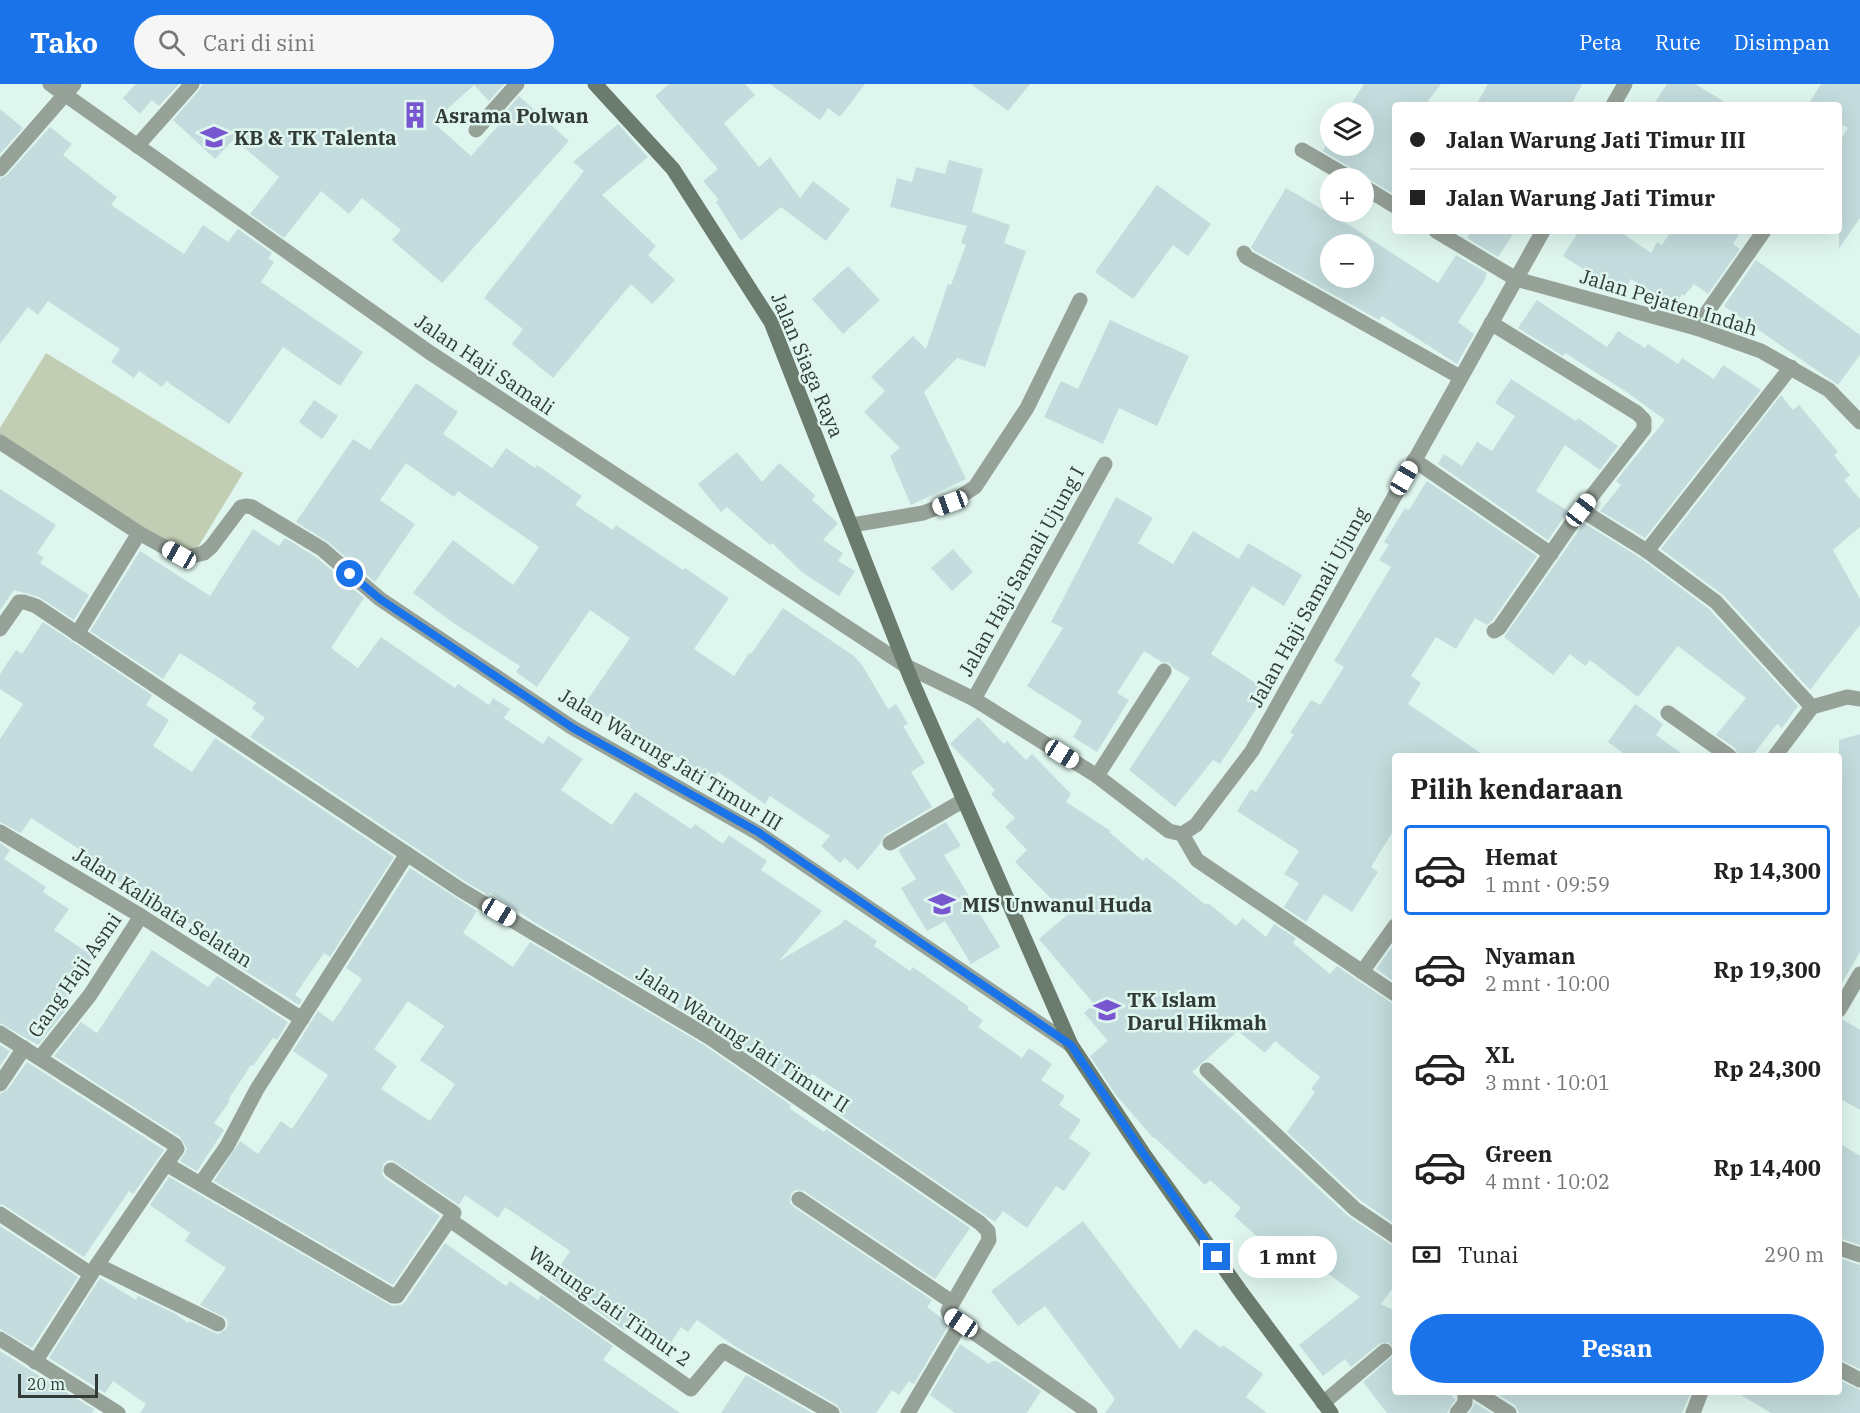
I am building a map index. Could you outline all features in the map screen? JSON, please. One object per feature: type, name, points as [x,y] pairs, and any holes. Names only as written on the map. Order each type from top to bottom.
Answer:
[{"type":"main road","name":"Jalan Siaga Raya","points":[[595,84],[673,169],[771,321],[906,666],[1071,1045],[1150,1163],[1327,1408]]},
{"type":"street","name":"Jalan Haji Samali","points":[[50,84],[69,89],[137,146],[429,352],[906,666],[974,699],[1096,776],[1169,831],[1182,834]]},
{"type":"street","points":[[137,146],[192,84]]},
{"type":"street","points":[[476,130],[516,84]]},
{"type":"street","points":[[1615,102],[1625,84]]},
{"type":"street","points":[[0,169],[69,89]]},
{"type":"street","points":[[1302,150],[1333,168]]},
{"type":"street","points":[[1374,193],[1392,204]]},
{"type":"street","name":"Jalan Pejaten Indah","points":[[1441,234],[1516,279],[1696,328],[1745,345],[1791,367],[1828,390],[1859,418]]},
{"type":"street","name":"Jalan Haji Samali Ujung","points":[[1182,834],[1197,825],[1252,751],[1541,234]]},
{"type":"street","points":[[1696,328],[1762,234]]},
{"type":"street","points":[[1244,253],[1246,257],[1460,377]]},
{"type":"street","points":[[852,525],[923,513],[950,503],[975,487],[1027,408],[1080,300]]},
{"type":"street","points":[[1491,323],[1637,413],[1644,420],[1644,429],[1581,510],[1499,628],[1494,631]]},
{"type":"street","points":[[1647,551],[1791,367]]},
{"type":"street","points":[[0,442],[139,533],[77,634]]},
{"type":"street","points":[[1414,460],[1551,554]]},
{"type":"street","name":"Jalan Haji Samali Ujung I","points":[[974,699],[1105,464]]},
{"type":"street","name":"Jalan Warung Jati Timur III","points":[[139,533],[179,555],[196,556],[211,547],[241,507],[252,507],[322,549],[380,599],[573,728],[758,832],[1071,1045]]},
{"type":"street","points":[[1581,510],[1647,551],[1716,602],[1812,707]]},
{"type":"street","points":[[0,629],[19,602],[36,606],[407,854],[257,1089],[227,1146],[201,1183]]},
{"type":"street","points":[[1096,776],[1164,671]]},
{"type":"street","points":[[1777,753],[1812,707],[1853,698]]},
{"type":"street","points":[[1668,713],[1725,753]]},
{"type":"street","points":[[890,843],[964,800]]},
{"type":"street","name":"Jalan Kalibata Selatan","points":[[0,832],[141,916],[302,1019]]},
{"type":"street","points":[[1182,834],[1197,860],[1392,992]]},
{"type":"street","name":"Jalan Warung Jati Timur II","points":[[407,854],[460,890],[709,1037],[980,1223],[988,1231],[989,1240],[952,1302]]},
{"type":"street","name":"Gang Haji Asmi","points":[[40,1058],[90,996],[141,916]]},
{"type":"street","points":[[1362,972],[1392,931]]},
{"type":"street","points":[[1842,1005],[1860,974]]},
{"type":"street","points":[[0,1033],[175,1145],[177,1149],[94,1269],[35,1362]]},
{"type":"street","points":[[0,1084],[24,1048]]},
{"type":"street","points":[[1207,1070],[1354,1209],[1392,1234]]},
{"type":"street","points":[[166,1164],[393,1296],[398,1296],[452,1216]]},
{"type":"street","name":"Warung Jati Timur 2","points":[[391,1170],[691,1389],[723,1351],[832,1413]]},
{"type":"street","points":[[799,1198],[952,1302],[948,1311],[950,1316],[1090,1413]]},
{"type":"street","points":[[0,1214],[94,1269],[218,1324]]},
{"type":"street","points":[[1842,1249],[1860,1255]]},
{"type":"street","points":[[908,1413],[961,1323]]},
{"type":"street","points":[[0,1340],[118,1413]]},
{"type":"street","points":[[1327,1408],[1385,1351]]},
{"type":"street","points":[[1842,1371],[1860,1380]]},
{"type":"street","points":[[1457,1413],[1465,1403],[1465,1395]]},
{"type":"street","points":[[1481,1395],[1509,1413]]},
{"type":"street","points":[[1695,1413],[1700,1395]]},
{"type":"green space","points":[[46,353],[243,473],[192,557],[0,440],[0,428]]},
{"type":"building","points":[[136,84],[179,84],[159,106],[152,100],[140,114],[123,98]]},
{"type":"building","points":[[202,84],[504,84],[489,101],[474,85],[433,122],[471,156],[505,118],[503,115],[519,96],[569,141],[442,283],[392,240],[401,230],[362,198],[349,214],[321,191],[284,238],[250,214],[279,177],[234,139],[215,159],[173,120]]},
{"type":"building","points":[[669,84],[745,84],[755,95],[724,123],[759,167],[770,157],[800,198],[813,181],[850,209],[826,241],[781,207],[741,241],[716,202],[719,200],[703,181],[718,169],[655,96]]},
{"type":"building","points":[[770,84],[865,84],[840,117],[828,108],[820,120]]},
{"type":"building","points":[[971,84],[1030,84],[1008,111]]},
{"type":"building","points":[[1364,84],[1441,84],[1427,102],[1392,102],[1392,193],[1374,182],[1374,168],[1351,168],[1331,156],[1374,156],[1374,102],[1352,102]]},
{"type":"building","points":[[1488,84],[1582,84],[1573,102],[1478,102]]},
{"type":"building","points":[[1667,84],[1695,84],[1725,102],[1655,102]]},
{"type":"building","points":[[1821,84],[1860,84],[1860,218],[1839,248],[1839,234],[1842,234],[1842,137],[1848,128],[1842,125],[1842,102],[1810,102]]},
{"type":"building","points":[[0,109],[23,128],[0,154]]},
{"type":"building","points":[[618,124],[648,157],[602,195],[656,246],[648,255],[675,280],[652,304],[631,284],[553,378],[512,344],[523,329],[484,298],[584,171],[573,162]]},
{"type":"building","points":[[50,127],[72,144],[63,155],[117,197],[111,205],[184,254],[203,225],[228,242],[238,229],[272,253],[268,258],[274,262],[261,282],[363,352],[340,386],[283,347],[229,424],[166,381],[162,387],[139,371],[134,378],[111,362],[120,349],[48,301],[38,315],[28,307],[0,344],[0,179],[7,175]]},
{"type":"building","points":[[949,160],[983,169],[972,212],[1010,225],[1004,243],[1026,251],[985,367],[957,358],[924,392],[966,479],[911,505],[890,456],[900,448],[864,412],[885,391],[871,377],[913,336],[926,349],[948,284],[951,285],[966,245],[961,243],[967,226],[890,207],[897,178],[912,182],[916,167],[945,174]]},
{"type":"building","points":[[1157,185],[1211,224],[1188,256],[1173,245],[1133,299],[1095,272]]},
{"type":"building","points":[[1286,188],[1320,208],[1320,222],[1344,222],[1363,234],[1320,234],[1320,287],[1251,247]]},
{"type":"building","points":[[1470,234],[1513,234],[1498,257],[1467,238]]},
{"type":"building","points":[[1577,234],[1623,234],[1651,253],[1657,242],[1662,245],[1669,234],[1739,234],[1733,244],[1740,249],[1708,294],[1694,284],[1684,296],[1682,294],[1675,306],[1631,279],[1622,294],[1563,256]]},
{"type":"building","points":[[1374,241],[1438,283],[1456,255],[1487,273],[1458,322],[1474,334],[1457,364],[1382,316],[1379,320],[1321,288],[1374,288]]},
{"type":"building","points":[[1756,260],[1860,335],[1860,355],[1838,385],[1724,306]]},
{"type":"building","points":[[848,266],[880,300],[843,334],[812,299]]},
{"type":"building","points":[[1537,300],[1607,347],[1618,331],[1645,348],[1648,344],[1678,364],[1682,358],[1714,379],[1723,365],[1761,390],[1645,538],[1600,511],[1621,485],[1616,481],[1665,420],[1628,393],[1565,353],[1563,356],[1518,328]]},
{"type":"building","points":[[1110,320],[1189,356],[1157,426],[1119,408],[1103,444],[1044,417],[1061,381],[1078,389]]},
{"type":"building","points":[[1511,379],[1576,421],[1578,418],[1618,446],[1600,470],[1565,445],[1536,491],[1568,511],[1548,540],[1438,464],[1444,454],[1462,466],[1477,442],[1492,451],[1515,416],[1495,403]]},
{"type":"building","points":[[416,383],[458,412],[443,434],[492,468],[506,448],[535,468],[537,465],[582,496],[575,505],[613,530],[616,525],[729,598],[694,649],[734,676],[783,608],[854,656],[862,665],[888,709],[896,704],[908,724],[903,726],[925,763],[911,772],[932,807],[885,835],[858,870],[845,858],[840,863],[821,846],[830,836],[770,796],[765,804],[718,772],[712,781],[672,754],[669,759],[586,702],[630,638],[590,610],[537,687],[516,672],[520,666],[452,622],[413,593],[453,540],[513,585],[539,547],[458,491],[454,497],[406,463],[380,500],[415,524],[375,582],[328,542],[296,522],[353,439],[370,450]]},
{"type":"building","points":[[1781,395],[1793,410],[1799,405],[1838,452],[1834,455],[1850,475],[1844,480],[1860,499],[1860,527],[1833,550],[1860,599],[1860,625],[1810,690],[1723,595],[1661,549]]},
{"type":"building","points":[[314,400],[338,416],[322,439],[299,422]]},
{"type":"building","points":[[737,452],[762,482],[779,463],[815,495],[812,500],[838,523],[823,540],[843,553],[838,561],[855,571],[839,596],[803,573],[772,543],[770,545],[727,507],[721,512],[698,484]]},
{"type":"building","points":[[1427,481],[1537,556],[1492,621],[1487,625],[1475,618],[1456,649],[1436,637],[1411,676],[1421,683],[1408,704],[1481,753],[1392,753],[1392,833],[1371,867],[1378,872],[1352,912],[1324,894],[1306,922],[1284,907],[1299,883],[1284,874],[1299,851],[1237,811],[1251,789],[1256,792],[1294,734],[1290,733],[1311,700],[1320,705],[1344,667],[1334,661],[1391,567],[1379,560],[1389,545],[1384,542],[1405,508],[1409,510]]},
{"type":"building","points":[[0,489],[56,525],[37,553],[44,558],[40,563],[89,595],[74,620],[39,597],[14,590],[0,610]]},
{"type":"building","points":[[1116,497],[1153,518],[1138,543],[1173,564],[1193,531],[1239,559],[1248,543],[1302,575],[1284,606],[1252,586],[1211,654],[1268,691],[1220,764],[1213,760],[1175,807],[1129,770],[1190,678],[1169,663],[1162,662],[1144,651],[1117,693],[1129,700],[1097,752],[1073,737],[1082,721],[1027,686],[1063,628],[1051,622]]},
{"type":"building","points":[[1584,523],[1642,559],[1709,609],[1798,706],[1782,728],[1777,724],[1754,753],[1738,753],[1735,748],[1716,735],[1746,698],[1678,646],[1638,697],[1590,660],[1585,666],[1570,654],[1553,675],[1504,637]]},
{"type":"building","points":[[253,529],[279,546],[285,538],[316,557],[364,598],[331,648],[358,668],[381,637],[455,688],[458,684],[489,705],[493,698],[510,709],[504,718],[543,744],[548,736],[583,759],[561,790],[612,825],[635,792],[691,829],[695,824],[723,844],[729,835],[767,861],[761,870],[822,911],[779,961],[841,924],[845,919],[877,941],[874,946],[910,971],[913,967],[969,1007],[967,1009],[983,1020],[978,1027],[1022,1058],[1029,1048],[1052,1064],[1041,1080],[1065,1096],[1059,1105],[1081,1120],[1069,1138],[1091,1153],[1064,1191],[1056,1186],[1027,1228],[1003,1211],[995,1222],[837,1113],[847,1097],[812,1074],[802,1089],[714,1029],[534,922],[490,892],[488,895],[466,882],[250,737],[265,718],[252,708],[256,703],[230,685],[180,653],[163,679],[90,631],[140,551],[210,596]]},
{"type":"building","points":[[953,549],[973,572],[952,591],[931,568]]},
{"type":"building","points":[[43,622],[152,695],[146,705],[169,720],[153,746],[192,772],[215,738],[394,857],[330,957],[324,953],[295,995],[302,1000],[299,1005],[228,960],[233,953],[161,904],[158,908],[84,858],[87,854],[31,818],[21,833],[0,822],[0,739],[23,704],[0,689],[0,674],[16,650],[22,654]]},
{"type":"building","points":[[1635,704],[1663,724],[1656,735],[1681,753],[1623,753],[1608,742]]},
{"type":"building","points":[[978,717],[1004,744],[1007,741],[1026,760],[1032,754],[1071,794],[1066,802],[1111,831],[1109,832],[1143,861],[1146,857],[1236,926],[1243,918],[1266,937],[1274,924],[1296,938],[1293,943],[1330,974],[1337,966],[1392,1003],[1392,1222],[1361,1201],[1287,1132],[1315,1092],[1311,1089],[1320,1077],[1275,1041],[1265,1053],[1238,1031],[1192,1072],[1348,1216],[1392,1245],[1392,1289],[1381,1304],[1392,1310],[1392,1347],[1388,1342],[1379,1344],[1351,1367],[1345,1359],[1323,1376],[1299,1345],[1360,1297],[1315,1264],[1312,1268],[1289,1245],[1279,1256],[1234,1216],[1241,1208],[1210,1180],[1205,1185],[1153,1138],[1116,1095],[1090,1056],[1108,1041],[1084,1013],[1094,1004],[1039,939],[1067,915],[1015,862],[1027,850],[1005,827],[1015,818],[991,794],[995,790],[950,744]]},
{"type":"building","points":[[1860,734],[1860,952],[1842,983],[1842,753],[1839,753],[1839,740]]},
{"type":"building","name":"MIS Unwanul Huda","points":[[946,822],[961,846],[944,855],[1000,947],[971,964],[945,921],[927,931],[901,888],[916,879],[898,850]]},
{"type":"building","points":[[0,843],[10,850],[4,859],[46,887],[43,892],[69,909],[54,930],[94,957],[61,1008],[65,1011],[38,1045],[0,1023]]},
{"type":"building","points":[[410,868],[477,911],[463,933],[513,967],[530,942],[704,1045],[791,1105],[789,1108],[824,1132],[826,1129],[970,1228],[935,1279],[804,1191],[795,1190],[791,1194],[790,1203],[794,1207],[932,1300],[927,1307],[948,1326],[914,1384],[909,1381],[899,1395],[892,1390],[876,1413],[842,1413],[837,1405],[736,1347],[697,1320],[688,1332],[681,1327],[669,1346],[631,1320],[624,1330],[552,1279],[570,1251],[505,1207],[498,1218],[465,1195],[459,1205],[392,1160],[383,1165],[382,1174],[385,1178],[440,1216],[393,1285],[214,1181],[240,1141],[258,1154],[281,1121],[292,1129],[328,1075],[293,1051],[318,1011],[333,1022],[362,979],[346,968]],"holes":[[[408,1001],[444,1026],[420,1060],[455,1084],[430,1121],[381,1089],[397,1066],[374,1049]]]},
{"type":"building","points":[[1392,947],[1392,980],[1376,969]]},
{"type":"building","points":[[152,950],[208,987],[217,976],[288,1022],[277,1040],[273,1038],[253,1066],[251,1065],[228,1100],[230,1101],[214,1123],[224,1130],[197,1171],[180,1161],[187,1149],[180,1137],[54,1056],[81,1022],[97,1033]]},
{"type":"building","points":[[1842,1019],[1860,1030],[1860,1110],[1842,1100]]},
{"type":"building","points":[[0,1045],[10,1051],[0,1066]]},
{"type":"building","points":[[27,1062],[164,1150],[133,1194],[129,1191],[84,1257],[0,1204],[0,1094],[8,1089]]},
{"type":"building","points":[[1842,1145],[1860,1156],[1860,1245],[1842,1239]]},
{"type":"building","points":[[169,1177],[392,1306],[405,1302],[445,1243],[506,1286],[510,1281],[538,1300],[541,1295],[613,1346],[603,1360],[680,1413],[140,1413],[146,1404],[113,1381],[105,1393],[49,1358],[100,1278],[136,1300],[138,1296],[176,1314],[188,1323],[189,1321],[218,1334],[226,1329],[228,1323],[226,1318],[200,1305],[226,1268],[185,1241],[190,1233],[150,1205]]},
{"type":"building","points":[[1083,1221],[1180,1349],[1195,1329],[1221,1348],[1223,1345],[1263,1374],[1246,1397],[1267,1413],[1105,1413],[1115,1399],[1045,1306],[1018,1326],[991,1291]]},
{"type":"building","points":[[0,1226],[78,1277],[32,1348],[0,1329]]},
{"type":"building","points":[[1842,1259],[1860,1265],[1860,1369],[1842,1360]]},
{"type":"building","points":[[960,1344],[989,1364],[997,1361],[1041,1391],[1027,1413],[955,1413],[930,1395]]},
{"type":"building","points":[[0,1351],[94,1409],[92,1413],[0,1413]]},
{"type":"building","points":[[1392,1357],[1392,1395],[1451,1395],[1455,1400],[1447,1413],[1387,1413],[1363,1382]]},
{"type":"building","points":[[746,1375],[812,1413],[721,1413]]},
{"type":"building","points":[[1842,1381],[1860,1390],[1860,1413],[1771,1413],[1741,1395],[1842,1395]]},
{"type":"building","points":[[1499,1395],[1690,1395],[1682,1413],[1519,1413],[1515,1405]]},
{"type":"building","points":[[1475,1403],[1491,1413],[1469,1413]]},
{"type":"place","name":"Asrama Polwan","points":[[415,115]]},
{"type":"place","name":"KB & TK Talenta","points":[[214,137]]},
{"type":"place","name":"MIS Unwanul Huda","points":[[942,904]]},
{"type":"place","name":"TK Islam Darul Hikmah","points":[[1107,1010]]},
{"type":"route","points":[[350,574],[380,599],[573,728],[758,832],[1071,1045],[1143,1153],[1217,1257]]}]
